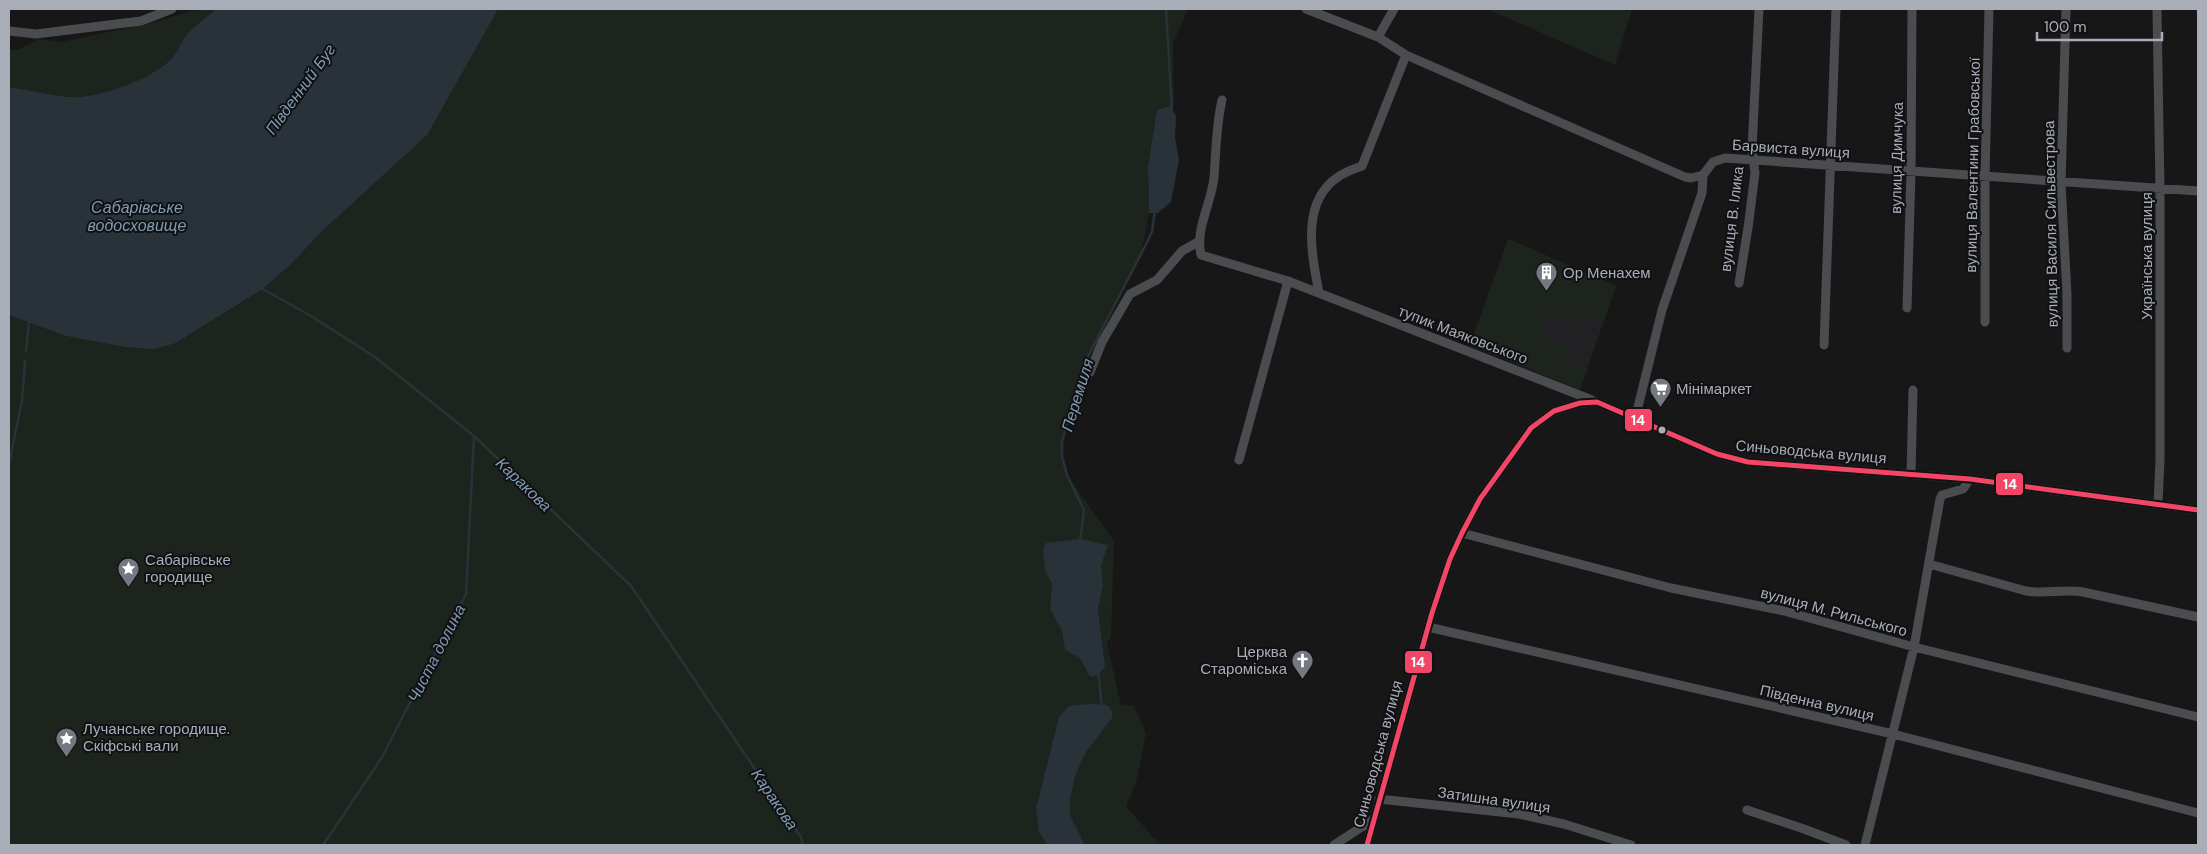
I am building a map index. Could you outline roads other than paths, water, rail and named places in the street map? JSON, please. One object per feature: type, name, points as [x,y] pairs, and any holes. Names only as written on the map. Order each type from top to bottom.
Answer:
[{"type":"street","points":[[9,31],[36,34],[141,21],[172,9]]},
{"type":"street","points":[[1306,9],[1378,36],[1406,55],[1685,177],[1691,178],[1703,175],[1702,193],[1662,310],[1635,419]]},
{"type":"street","points":[[1378,36],[1394,9]]},
{"type":"street","name":"вулиця В. Ілика","points":[[1739,283],[1754,174],[1752,149],[1759,9]]},
{"type":"street","points":[[1824,345],[1836,9]]},
{"type":"street","name":"вулиця Димчука","points":[[1907,308],[1911,172],[1912,9]]},
{"type":"street","name":"вулиця Валентини Грабовської","points":[[1985,322],[1985,178],[1989,9]]},
{"type":"street","name":"вулиця Василя Сильвестрова","points":[[2066,9],[2061,183],[2067,294],[2067,348]]},
{"type":"street","name":"Українська вулиця","points":[[2157,9],[2160,188],[2160,460],[2158,504]]},
{"type":"street","points":[[1319,293],[1312,241],[1314,213],[1319,199],[1327,186],[1338,177],[1362,166],[1406,55]]},
{"type":"street","points":[[1090,372],[1102,342],[1130,294],[1157,280],[1182,251],[1198,242],[1214,179],[1218,119],[1222,100]]},
{"type":"street","name":"Барвиста вулиця","points":[[1703,175],[1708,166],[1718,159],[2198,191]]},
{"type":"street","name":"тупик Маяковського","points":[[1198,242],[1201,255],[1288,281],[1597,402]]},
{"type":"street","points":[[1239,460],[1288,281]]},
{"type":"street","points":[[1912,474],[1913,390]]},
{"type":"street","name":"Синьоводська вулиця","points":[[1367,845],[1428,627],[1450,559],[1480,500],[1531,428],[1559,408],[1580,403],[1597,402],[1717,454],[1739,460],[1970,479],[2198,510]]},
{"type":"street","points":[[1865,845],[1914,647],[1940,499],[1942,495],[1963,489],[1970,479]]},
{"type":"street","name":"вулиця М. Рильського","points":[[1462,533],[1671,588],[1784,611],[1914,647],[2198,717]]},
{"type":"street","points":[[1929,564],[2026,591],[2038,593],[2071,590],[2198,617]]},
{"type":"street","name":"Південна вулиця","points":[[1428,627],[1893,734],[2198,813]]},
{"type":"street","name":"Затишна вулиця","points":[[1380,799],[1519,814],[1564,824],[1631,845]]},
{"type":"street","points":[[1747,810],[1846,845]]},
{"type":"street","points":[[1334,845],[1374,819]]},
{"type":"water","name":"Сабарівське водосховище","points":[[216,9],[498,9],[427,135],[321,232],[291,264],[263,289],[176,343],[154,349],[125,347],[66,336],[9,315],[9,87],[54,95],[81,97],[125,86],[153,73],[164,65],[175,55],[185,37]]},
{"type":"water","points":[[1170,106],[1176,116],[1175,138],[1179,160],[1171,202],[1158,213],[1149,213],[1148,166],[1157,110]]},
{"type":"water","points":[[1081,539],[1108,545],[1101,565],[1103,586],[1098,609],[1105,667],[1099,674],[1092,677],[1080,658],[1065,650],[1062,631],[1050,609],[1052,584],[1045,570],[1043,550],[1046,543]]},
{"type":"water","points":[[1107,705],[1112,711],[1112,718],[1086,752],[1075,776],[1070,799],[1070,815],[1085,845],[1047,845],[1039,832],[1036,809],[1059,717],[1069,706]]},
{"type":"waterway","name":"Перемиля","points":[[1166,9],[1172,111]]},
{"type":"waterway","name":"Перемиля","points":[[1080,542],[1084,510],[1067,475],[1062,456],[1062,442],[1082,368],[1152,232],[1155,210]]},
{"type":"waterway","name":"Каракова","points":[[261,288],[311,316],[375,357],[474,436],[631,586],[801,837],[803,845]]},
{"type":"waterway","points":[[26,352],[29,321]]},
{"type":"waterway","points":[[9,464],[22,401],[25,361]]},
{"type":"waterway","name":"Чиста долина","points":[[323,845],[381,759],[466,594],[474,436]]},
{"type":"waterway","name":"Перемиля","points":[[1098,671],[1102,707]]},
{"type":"place","name":"Ор Менахем","points":[[1547,292]]},
{"type":"place","name":"Мінімаркет","points":[[1660,408]]},
{"type":"place","name":"Сабарівське городище","points":[[129,588]]},
{"type":"place","name":"Церква Староміська","points":[[1303,680]]},
{"type":"place","name":"Лучанське городище. Скіфські вали","points":[[67,757]]},
{"type":"water label","name":"Південний Буг","points":[[300,89]]}]
